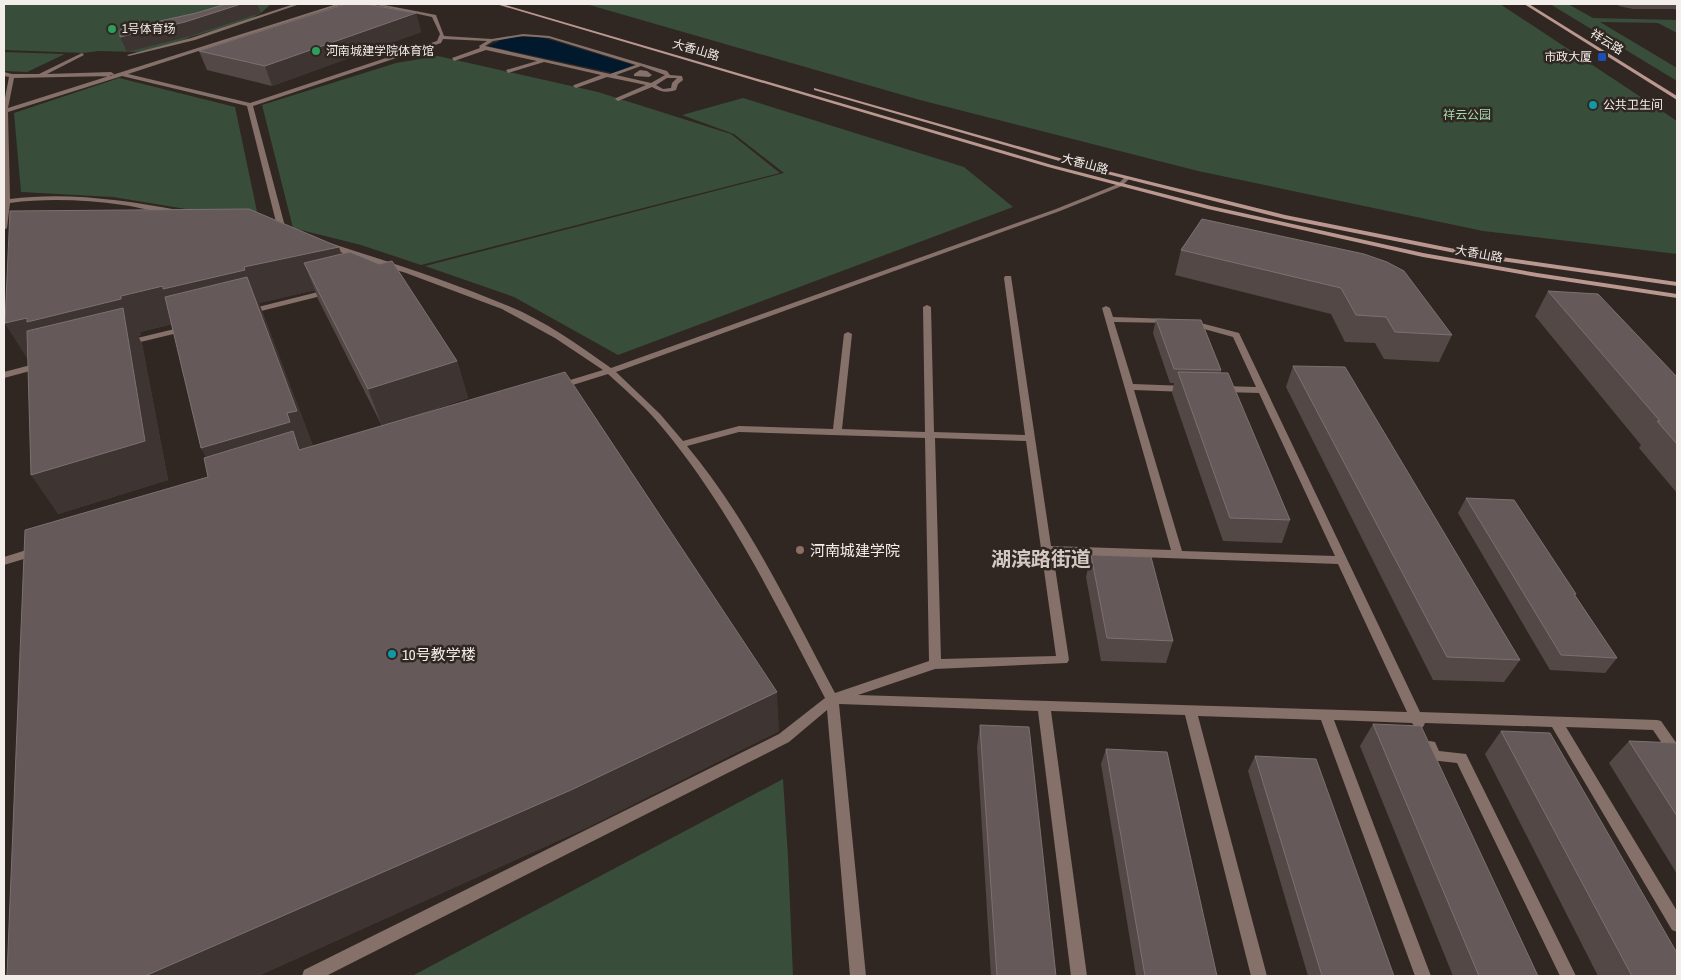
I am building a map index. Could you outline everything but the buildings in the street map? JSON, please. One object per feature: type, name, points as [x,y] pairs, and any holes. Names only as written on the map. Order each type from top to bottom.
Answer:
[{"type":"main road","name":"大香山路","points":[[498,4],[1120,185],[1261,220],[1423,255],[1536,275],[1677,296]]},
{"type":"main road","name":"大香山路","points":[[521,4],[1128,178],[1285,217],[1426,246],[1533,265],[1677,284]]},
{"type":"main road","name":"祥云路","points":[[1526,4],[1675,95]]},
{"type":"street","points":[[129,55],[177,45],[298,4]]},
{"type":"street","points":[[4,111],[341,4]]},
{"type":"street","points":[[4,74],[12,76],[122,74],[250,105],[439,42],[442,34],[434,16],[374,4]]},
{"type":"street","points":[[441,37],[492,40],[523,35],[549,37],[665,72],[664,77]]},
{"type":"street","points":[[476,39],[472,43],[483,47],[628,79],[652,85],[662,91],[674,89],[674,85],[679,82],[680,77],[638,74],[627,70]]},
{"type":"street","points":[[454,59],[483,47],[492,40]]},
{"type":"street","points":[[39,75],[82,54]]},
{"type":"street","points":[[508,71],[544,60]]},
{"type":"street","points":[[576,86],[640,65]]},
{"type":"street","points":[[647,74],[656,69]]},
{"type":"street","points":[[628,79],[638,74]]},
{"type":"street","points":[[4,228],[4,111],[12,76]]},
{"type":"street","points":[[618,99],[652,85],[664,77]]},
{"type":"street","points":[[250,105],[279,233],[294,236]]},
{"type":"street","points":[[554,388],[610,371],[1058,210],[1120,185],[1128,178]]},
{"type":"street","points":[[5,202],[54,196],[185,213]]},
{"type":"street","points":[[320,243],[409,271],[505,307],[558,336],[610,371],[657,416],[681,444],[722,501],[756,556],[832,699],[858,976]]},
{"type":"street","points":[[390,276],[409,271]]},
{"type":"street","points":[[310,976],[784,738],[832,699],[935,664],[1063,660],[1008,278]]},
{"type":"street","points":[[236,315],[342,288]]},
{"type":"street","points":[[927,307],[935,664]]},
{"type":"street","points":[[1106,308],[1178,555]]},
{"type":"street","points":[[1109,319],[1194,322],[1236,335],[1435,756],[1461,758],[1568,976]]},
{"type":"street","points":[[120,345],[197,325]]},
{"type":"street","points":[[837,432],[848,334]]},
{"type":"street","points":[[4,375],[52,362]]},
{"type":"street","points":[[1129,387],[1196,389]]},
{"type":"street","points":[[1215,389],[1262,390]]},
{"type":"street","points":[[681,444],[739,429],[1030,438]]},
{"type":"street","points":[[4,561],[42,549]]},
{"type":"street","points":[[1047,550],[1342,560]]},
{"type":"street","points":[[832,699],[1657,725],[1677,754]]},
{"type":"street","points":[[1044,706],[1079,976]]},
{"type":"street","points":[[1190,710],[1259,976]]},
{"type":"street","points":[[1325,714],[1423,976]]},
{"type":"street","points":[[1556,722],[1677,926]]},
{"type":"green space","name":"1号体育场","points":[[4,4],[271,4],[261,13],[246,21],[190,37],[169,46],[138,52],[98,51],[84,53],[4,50]]},
{"type":"green space","name":"祥云公园","points":[[586,4],[1500,4],[1677,121],[1677,254],[1483,231],[1198,171],[920,100]]},
{"type":"green space","points":[[1550,4],[1568,4],[1593,18],[1677,20],[1677,33],[1658,23],[1600,22],[1677,68],[1677,81]]},
{"type":"green space","points":[[4,52],[65,54],[27,72],[4,71]]},
{"type":"green space","points":[[438,56],[598,92],[731,134],[780,173],[421,265],[361,245],[293,228],[262,105],[396,63]]},
{"type":"green space","points":[[119,78],[235,107],[259,221],[113,197],[21,192],[14,113]]},
{"type":"green space","points":[[743,98],[964,167],[1013,207],[618,355],[514,297],[425,266],[784,173],[734,134],[682,115]]},
{"type":"green space","points":[[783,779],[793,976],[412,976]]},
{"type":"water","points":[[539,37],[633,65],[613,73],[488,46],[506,38]]},
{"type":"place","name":"1号体育场","points":[[112,29]]},
{"type":"place","name":"河南城建学院体育馆","points":[[316,51]]},
{"type":"place","name":"市政大厦","points":[[1602,57]]},
{"type":"place","name":"公共卫生间","points":[[1593,105]]},
{"type":"place","name":"河南城建学院","points":[[800,550]]},
{"type":"place","name":"10号教学楼","points":[[392,654]]},
{"type":"district","name":"湖滨路街道","points":[[1041,558]]}]
